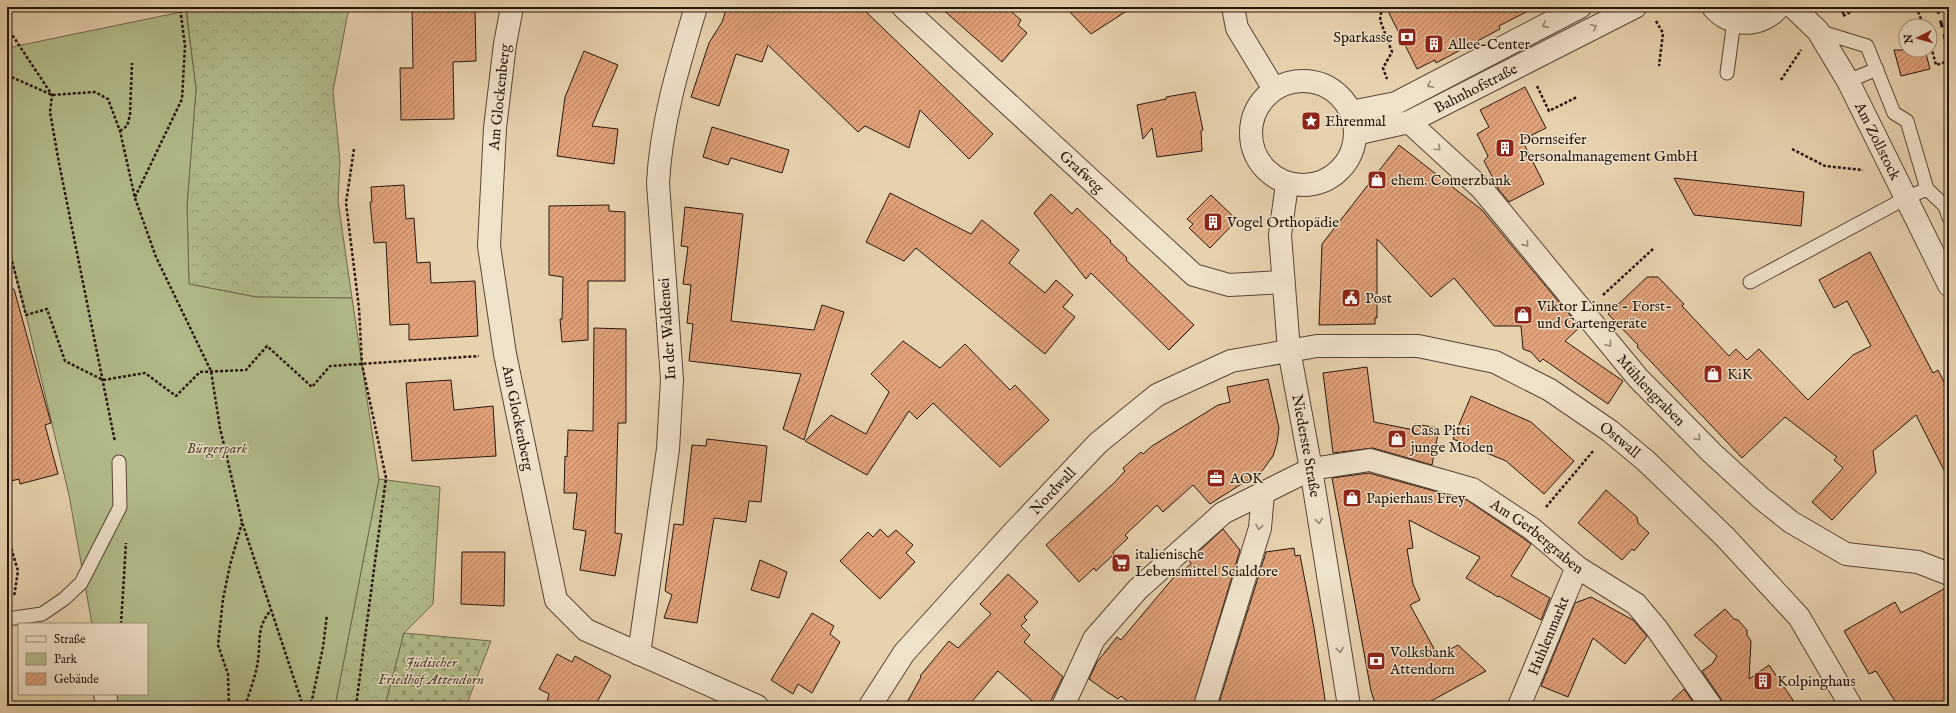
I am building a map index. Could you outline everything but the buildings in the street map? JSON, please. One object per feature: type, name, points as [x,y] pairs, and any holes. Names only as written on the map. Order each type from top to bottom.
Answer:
[{"type":"street","name":"Am Glockenberg","points":[[512,7],[504,44],[495,128],[489,246],[505,354],[556,600],[586,630],[758,706]]},
{"type":"street","name":"In der Waldemei","points":[[639,654],[668,450],[672,380],[658,191],[659,154],[677,69],[696,7]]},
{"type":"street","name":"Grafweg","points":[[903,7],[1194,275],[1229,285],[1283,282]]},
{"type":"street","points":[[1233,7],[1236,28],[1274,89]]},
{"type":"street","name":"Bahnhofstraße","points":[[1351,112],[1391,104],[1580,7]]},
{"type":"street","name":"Bahnhofstraße","points":[[1355,134],[1409,122],[1634,7]]},
{"type":"street","points":[[1713,7],[1724,17],[1734,21],[1746,23],[1758,22],[1769,17],[1779,7]]},
{"type":"street","name":"Am Zollstock","points":[[1793,7],[1818,31],[1848,81],[1949,285]]},
{"type":"street","points":[[1309,81],[1326,86],[1341,97],[1351,112],[1355,134],[1350,155],[1345,164],[1334,176],[1319,184],[1303,186],[1287,184],[1272,176],[1260,164],[1252,149],[1250,132],[1253,115],[1262,100],[1274,89],[1290,82],[1309,81]]},
{"type":"street","name":"Mühlengraben","points":[[1409,122],[1482,189],[1638,378],[1707,448],[1761,498],[1791,522],[1846,554],[1918,562],[1949,574]]},
{"type":"street","name":"Niederste Straße","points":[[1287,184],[1280,235],[1289,350],[1311,469],[1349,706]]},
{"type":"street","name":"Ostwall","points":[[1289,350],[1317,346],[1418,346],[1496,362],[1550,390],[1610,431],[1678,491],[1725,537],[1799,617],[1851,706]]},
{"type":"street","name":"Nordwall","points":[[870,706],[904,653],[1098,443],[1157,395],[1231,361],[1289,350]]},
{"type":"street","name":"Am Gerbergraben","points":[[1063,706],[1094,639],[1138,589],[1223,513],[1311,469],[1370,460],[1472,489],[1531,528],[1577,567],[1636,604],[1657,629],[1711,706]]},
{"type":"street","points":[[1205,706],[1260,528],[1262,493]]},
{"type":"street","name":"Huhlenmarkt","points":[[1519,706],[1577,567]]},
{"type":"street","points":[[104,695],[108,706]]},
{"type":"lane","points":[[1727,73],[1734,21]]},
{"type":"lane","points":[[1818,31],[1867,46],[1894,113],[1906,121],[1927,189],[1945,206],[1949,218]]},
{"type":"lane","points":[[1848,81],[1877,69]]},
{"type":"lane","points":[[1750,282],[1906,198],[1927,189]]},
{"type":"lane","points":[[12,621],[42,614],[64,599],[81,583],[120,507],[119,462]]},
{"type":"path","points":[[135,198],[182,99],[186,46],[180,7]]},
{"type":"path","points":[[1382,7],[1380,20],[1392,52],[1383,68],[1387,80],[1391,104]]},
{"type":"path","points":[[1840,7],[1844,15]]},
{"type":"path","points":[[1916,7],[1921,18]]},
{"type":"path","points":[[1656,20],[1663,33],[1659,66]]},
{"type":"path","points":[[7,27],[52,95],[50,112],[119,462]]},
{"type":"path","points":[[1934,58],[1936,65],[1949,61]]},
{"type":"path","points":[[1525,62],[1549,111],[1577,97]]},
{"type":"path","points":[[120,131],[127,126],[130,115],[132,63]]},
{"type":"path","points":[[7,74],[52,95],[95,92],[108,99],[120,131],[135,198],[156,257],[211,371],[220,428],[242,522],[305,706],[312,700],[323,647],[327,615]]},
{"type":"path","points":[[354,149],[346,203],[359,308],[362,364],[386,478],[356,706]]},
{"type":"path","points":[[1792,149],[1825,166],[1893,173]]},
{"type":"path","points":[[7,242],[26,314],[47,309],[64,361],[102,380],[145,373],[176,396],[200,372],[246,370],[267,346],[312,387],[330,366],[505,354]]},
{"type":"path","points":[[1583,313],[1653,249]]},
{"type":"path","points":[[1531,528],[1544,509],[1610,431]]},
{"type":"path","points":[[120,507],[127,545],[121,623]]},
{"type":"path","points":[[229,706],[228,674],[218,645],[223,598],[230,565],[242,522]]},
{"type":"path","points":[[7,534],[18,571],[12,621]]},
{"type":"path","points":[[246,706],[258,661],[259,632],[263,618],[271,610]]},
{"type":"green space","points":[[186,7],[349,7],[333,91],[340,161],[338,201],[352,298],[256,297],[189,284],[187,205],[196,89]]},
{"type":"green space","name":"Bürgerpark","points":[[186,11],[196,89],[187,205],[189,284],[256,297],[352,298],[379,479],[335,706],[107,706],[105,695],[148,695],[148,623],[92,623],[69,495],[7,242],[7,48]]},
{"type":"green space","points":[[379,479],[440,487],[433,604],[404,633],[385,706],[335,706]]},
{"type":"green space","name":"Jüdischer Friedhof Attendorn","points":[[404,633],[491,641],[466,706],[385,706]]},
{"type":"railway","points":[[1937,7],[1949,54]]},
{"type":"place","name":"Sparkasse","points":[[1407,37]]},
{"type":"place","name":"Allee-Center","points":[[1434,44]]},
{"type":"place","name":"Ehrenmal","points":[[1311,121]]},
{"type":"place","name":"Dornseifer Personalmanagement GmbH","points":[[1505,148]]},
{"type":"place","name":"ehem. Comerzbank","points":[[1377,180]]},
{"type":"place","name":"Vogel Orthopädie","points":[[1213,222]]},
{"type":"place","name":"Post","points":[[1351,298]]},
{"type":"place","name":"Viktor Linne - Forst- und Gartengeräte","points":[[1523,315]]},
{"type":"place","name":"KiK","points":[[1713,374]]},
{"type":"place","name":"Casa Pitti junge Moden","points":[[1397,439]]},
{"type":"place","name":"AOK","points":[[1216,478]]},
{"type":"place","name":"Papierhaus Frey","points":[[1352,498]]},
{"type":"place","name":"italienische Lebensmittel Scialdore","points":[[1121,563]]},
{"type":"place","name":"Volksbank Attendorn","points":[[1376,661]]},
{"type":"place","name":"Kolpinghaus","points":[[1763,681]]}]
